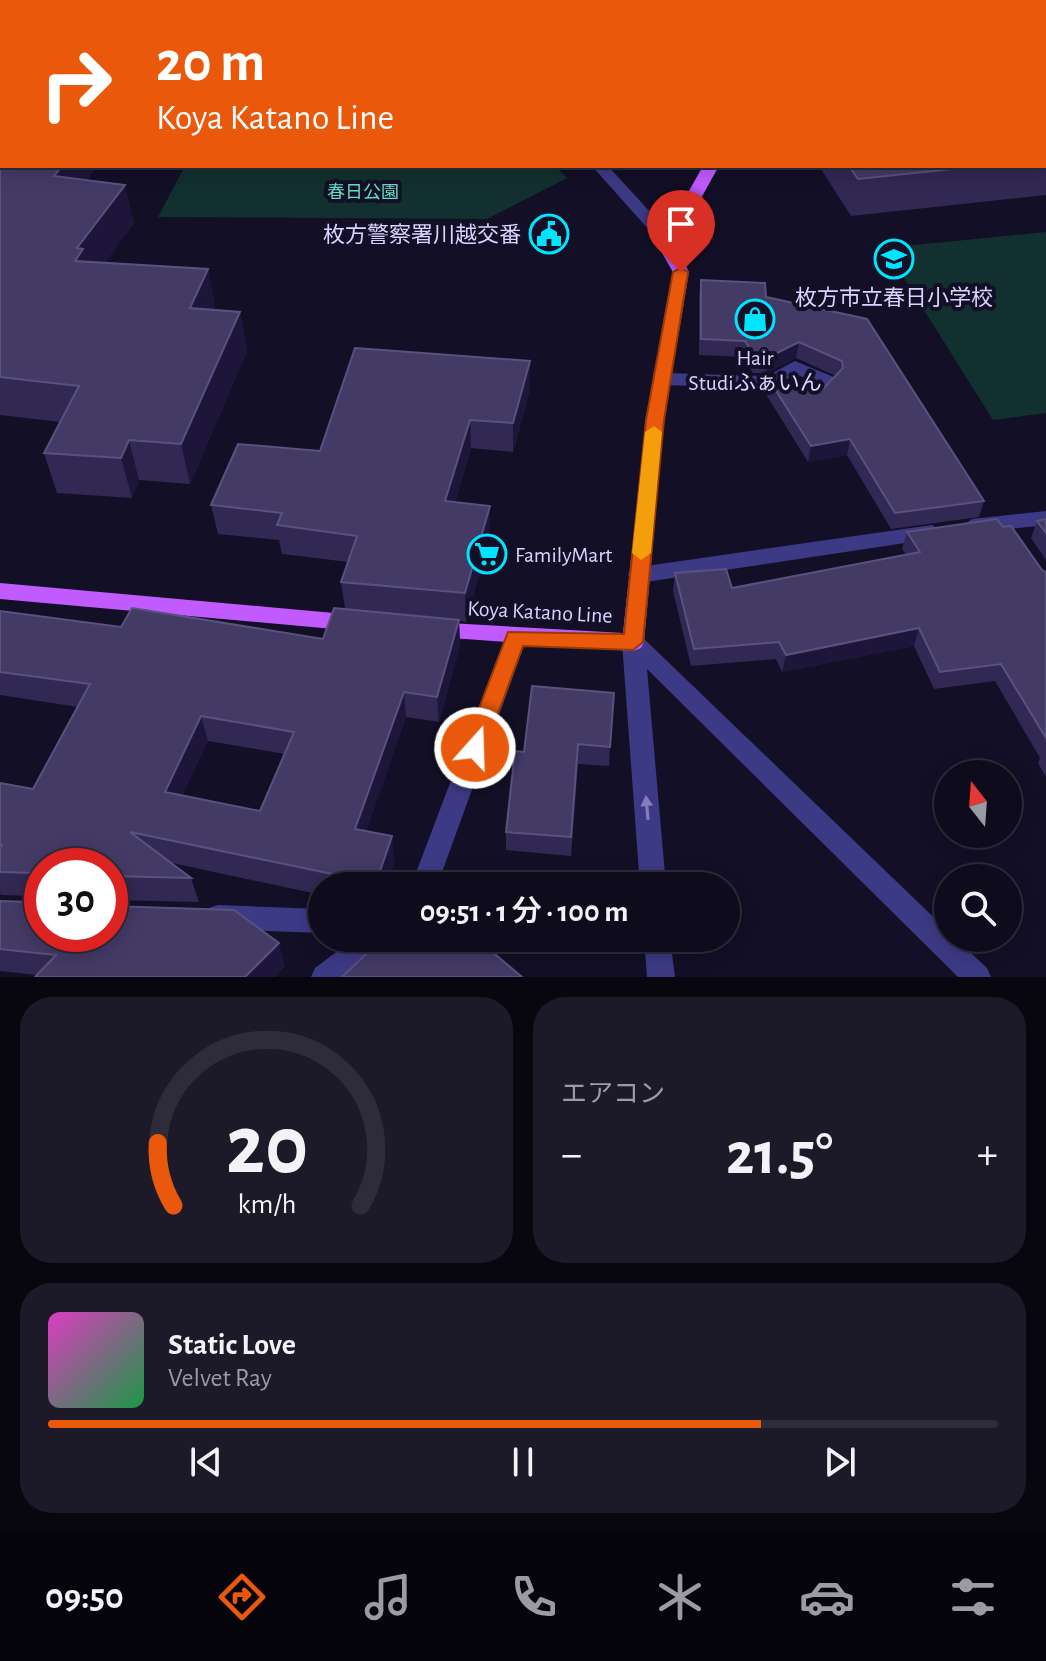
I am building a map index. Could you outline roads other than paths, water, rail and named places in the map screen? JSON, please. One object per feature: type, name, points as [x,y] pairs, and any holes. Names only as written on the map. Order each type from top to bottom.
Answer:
[{"type":"main road","points":[[666,246],[710,168]]},
{"type":"main road","name":"Koya Katano Line","points":[[406,628],[516,638],[633,642],[662,379],[681,272],[666,246]]},
{"type":"main road","points":[[0,591],[375,625]]},
{"type":"street","points":[[602,168],[656,228],[666,246]]},
{"type":"street","points":[[662,379],[771,382]]},
{"type":"street","points":[[639,575],[1004,521],[1046,518]]},
{"type":"street","points":[[1004,521],[1021,545]]},
{"type":"street","points":[[429,872],[516,638]]},
{"type":"street","points":[[633,642],[652,872]]},
{"type":"street","points":[[633,642],[977,977]]},
{"type":"street","points":[[186,916],[308,920]]},
{"type":"street","points":[[325,977],[358,952]]},
{"type":"street","points":[[658,952],[661,977]]},
{"type":"place","name":"枚方警察署川越交番","points":[[549,234]]},
{"type":"place","name":"枚方市立春日小学校","points":[[894,259]]},
{"type":"place","name":"Hair Studiふぁいん","points":[[755,319]]},
{"type":"place","name":"FamilyMart","points":[[487,554]]},
{"type":"park label","name":"春日公園","points":[[363,192]]}]
